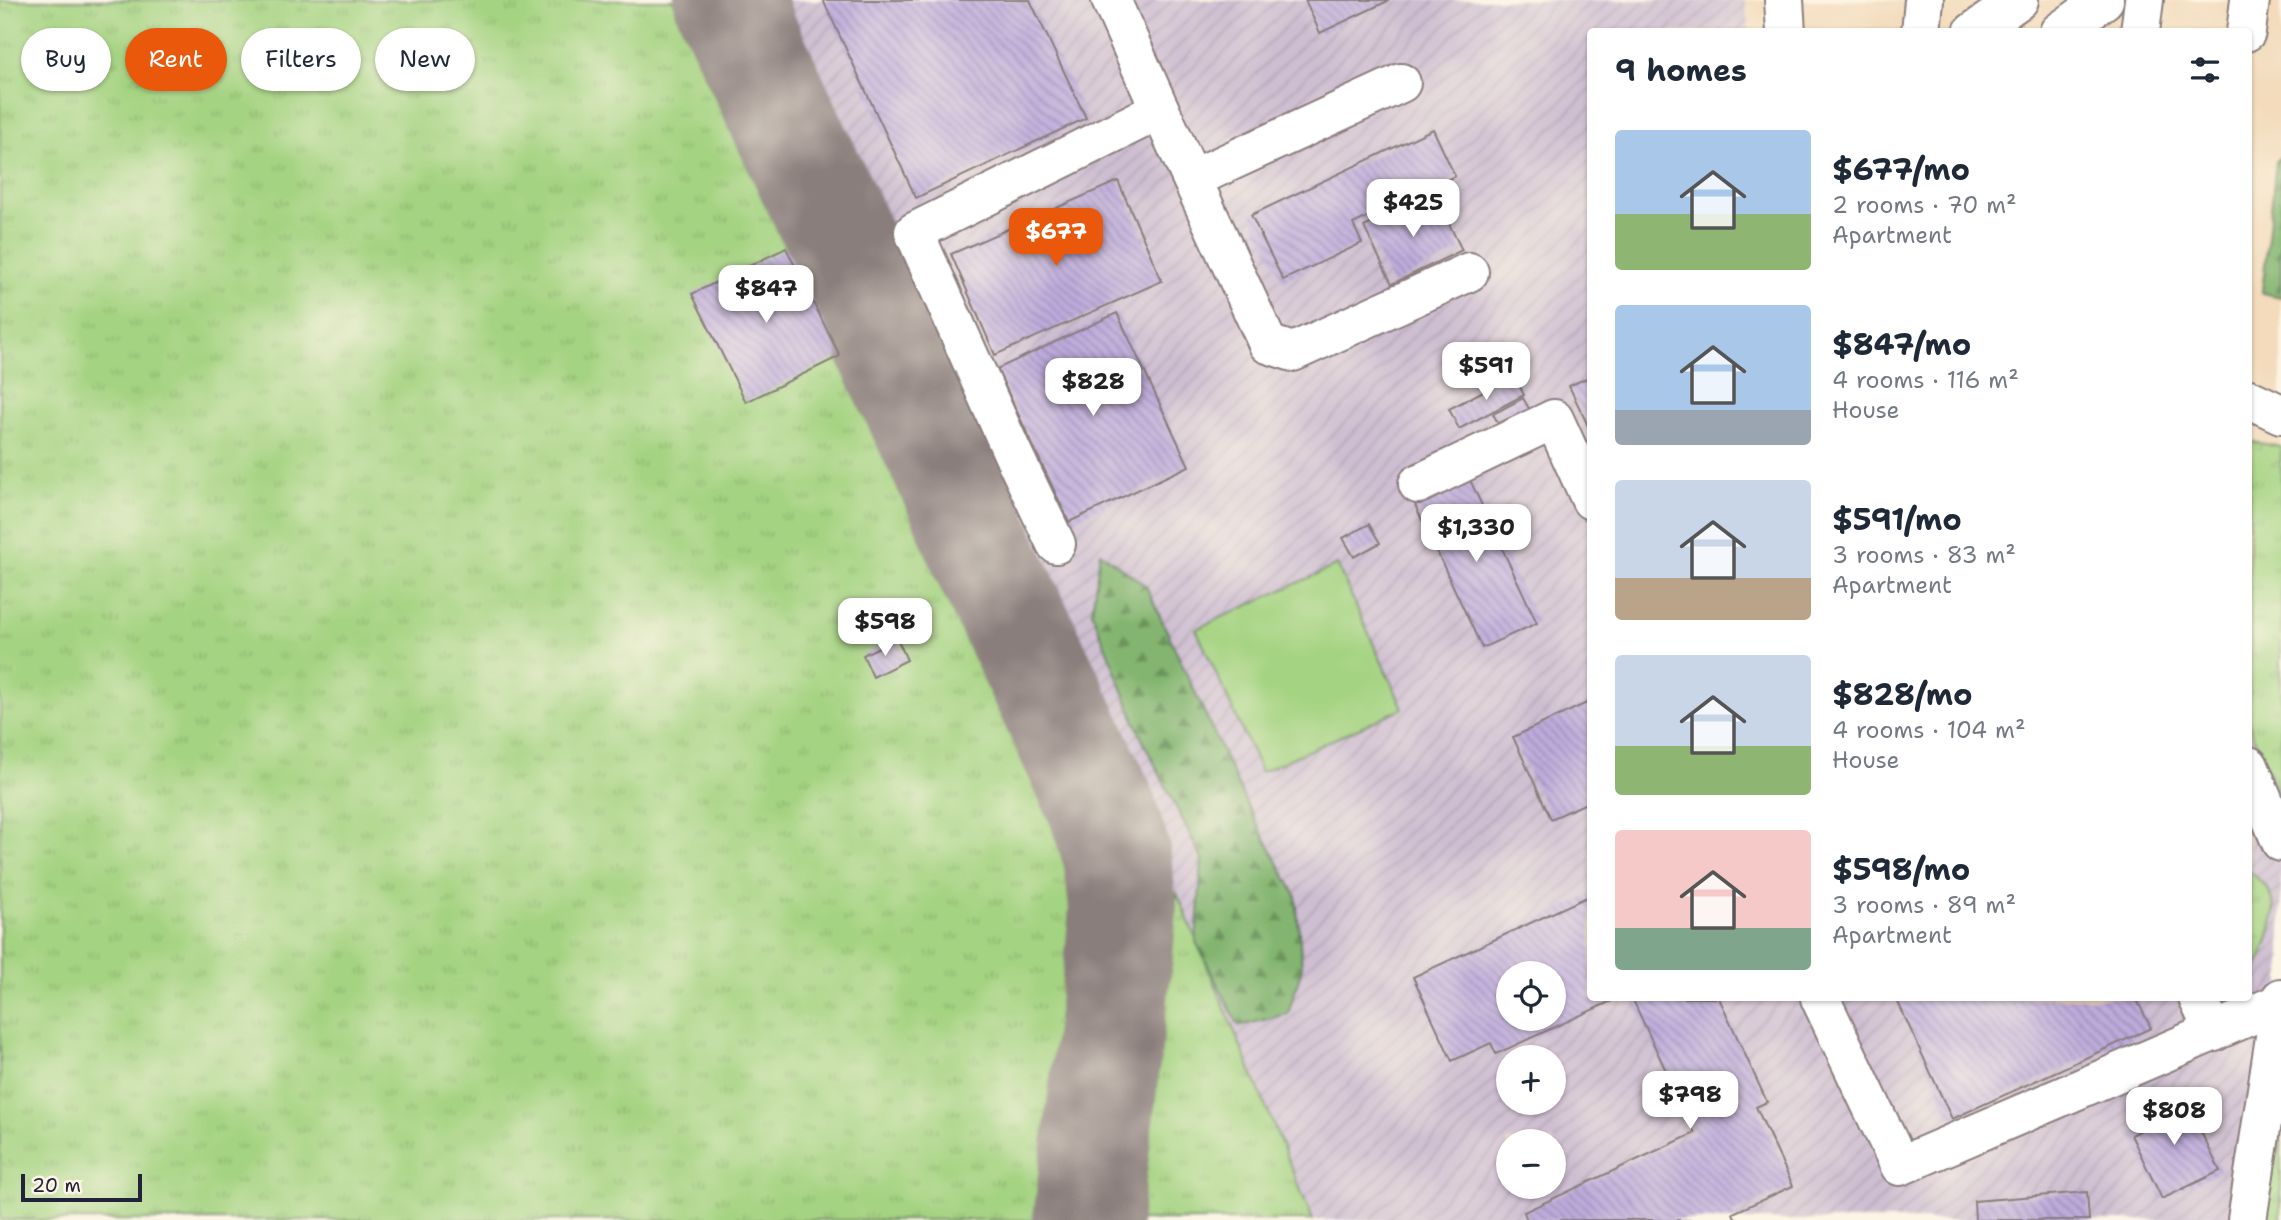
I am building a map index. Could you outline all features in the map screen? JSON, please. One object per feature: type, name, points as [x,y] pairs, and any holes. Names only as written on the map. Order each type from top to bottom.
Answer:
[{"type":"lane","points":[[1111,0],[1268,344],[1293,352],[1469,272]]},
{"type":"lane","points":[[1784,0],[1786,28]]},
{"type":"lane","points":[[1921,28],[1924,0]]},
{"type":"lane","points":[[2065,28],[2104,0]]},
{"type":"lane","points":[[2140,28],[2144,0]]},
{"type":"lane","points":[[2246,28],[2250,0]]},
{"type":"lane","points":[[1192,179],[1401,83]]},
{"type":"lane","points":[[1056,544],[1007,442],[914,232],[1160,110]]},
{"type":"lane","points":[[2252,400],[2281,414]]},
{"type":"lane","points":[[1418,484],[1554,419],[1587,491]]},
{"type":"lane","points":[[2252,783],[2256,805],[2281,842]]},
{"type":"lane","points":[[1821,1001],[1900,1166],[2214,1032],[2281,1000]]},
{"type":"lane","points":[[2247,1220],[2281,1000]]},
{"type":"lane","points":[[2199,1001],[2214,1032]]},
{"type":"shaded area","points":[[773,0],[1745,0],[1749,28],[1587,28],[1587,1001],[2252,1001],[2252,705],[2281,774],[2281,1043],[2236,1220],[1313,1220],[1059,610]]},
{"type":"green space","points":[[0,0],[673,0],[1070,851],[1077,898],[1071,977],[1041,1220],[0,1220]]},
{"type":"green space","points":[[2281,156],[2281,297],[2262,293],[2276,162]]},
{"type":"green space","points":[[2252,442],[2281,447],[2281,797],[2252,733]]},
{"type":"green space","points":[[1100,552],[1146,586],[1248,807],[1296,896],[1302,968],[1288,1014],[1239,1026],[1196,942],[1202,859],[1142,739],[1092,612]]},
{"type":"green space","points":[[1337,565],[1403,708],[1261,772],[1196,629]]},
{"type":"green space","points":[[2252,874],[2267,888],[2274,909],[2267,942],[2252,974]]},
{"type":"green space","points":[[1177,893],[1313,1220],[1132,1220],[1159,987]]},
{"type":"green space","points":[[2281,1033],[2281,1220],[2238,1220]]},
{"type":"building","points":[[823,0],[1030,0],[1086,118],[916,198]]},
{"type":"building","points":[[1305,0],[1390,0],[1320,33]]},
{"type":"building","points":[[1433,129],[1455,176],[1353,224],[1362,243],[1283,280],[1251,215]]},
{"type":"building","points":[[1118,181],[1162,281],[995,355],[951,254]]},
{"type":"building","points":[[1434,194],[1462,250],[1392,284],[1364,227]]},
{"type":"building","points":[[786,248],[840,356],[746,402],[692,294]]},
{"type":"building","points":[[1117,313],[1189,466],[1069,522],[997,369]]},
{"type":"building","points":[[1514,375],[1524,395],[1459,429],[1449,409]]},
{"type":"building","points":[[1587,378],[1587,424],[1569,386]]},
{"type":"building","points":[[1523,398],[1536,421],[1506,438],[1493,414]]},
{"type":"building","points":[[1470,480],[1537,623],[1482,648],[1415,505]]},
{"type":"building","points":[[1369,524],[1380,543],[1354,557],[1343,538]]},
{"type":"building","points":[[897,638],[907,660],[873,677],[863,655]]},
{"type":"building","points":[[1587,703],[1587,803],[1551,819],[1513,737]]},
{"type":"building","points":[[1587,897],[1587,1001],[1611,1001],[1566,1022],[1566,961],[1496,961],[1496,1031],[1546,1031],[1516,1045],[1496,1045],[1496,1054],[1491,1043],[1452,1061],[1413,977]]},
{"type":"building","points":[[1633,1001],[1720,1001],[1767,1102],[1756,1107],[1793,1186],[1733,1213],[1736,1220],[1527,1220],[1524,1212],[1552,1199],[1566,1199],[1566,1193],[1695,1133]]},
{"type":"building","points":[[1897,1001],[2138,1001],[2151,1028],[1952,1119]]},
{"type":"building","points":[[2182,1093],[2220,1171],[2162,1199],[2131,1135],[2143,1129],[2136,1115]]},
{"type":"building","points":[[2087,1192],[2089,1220],[1975,1220],[1974,1201]]},
{"type":"taxiway","points":[[728,0],[1101,805],[1117,856],[1123,907],[1119,956],[1087,1220]]}]
